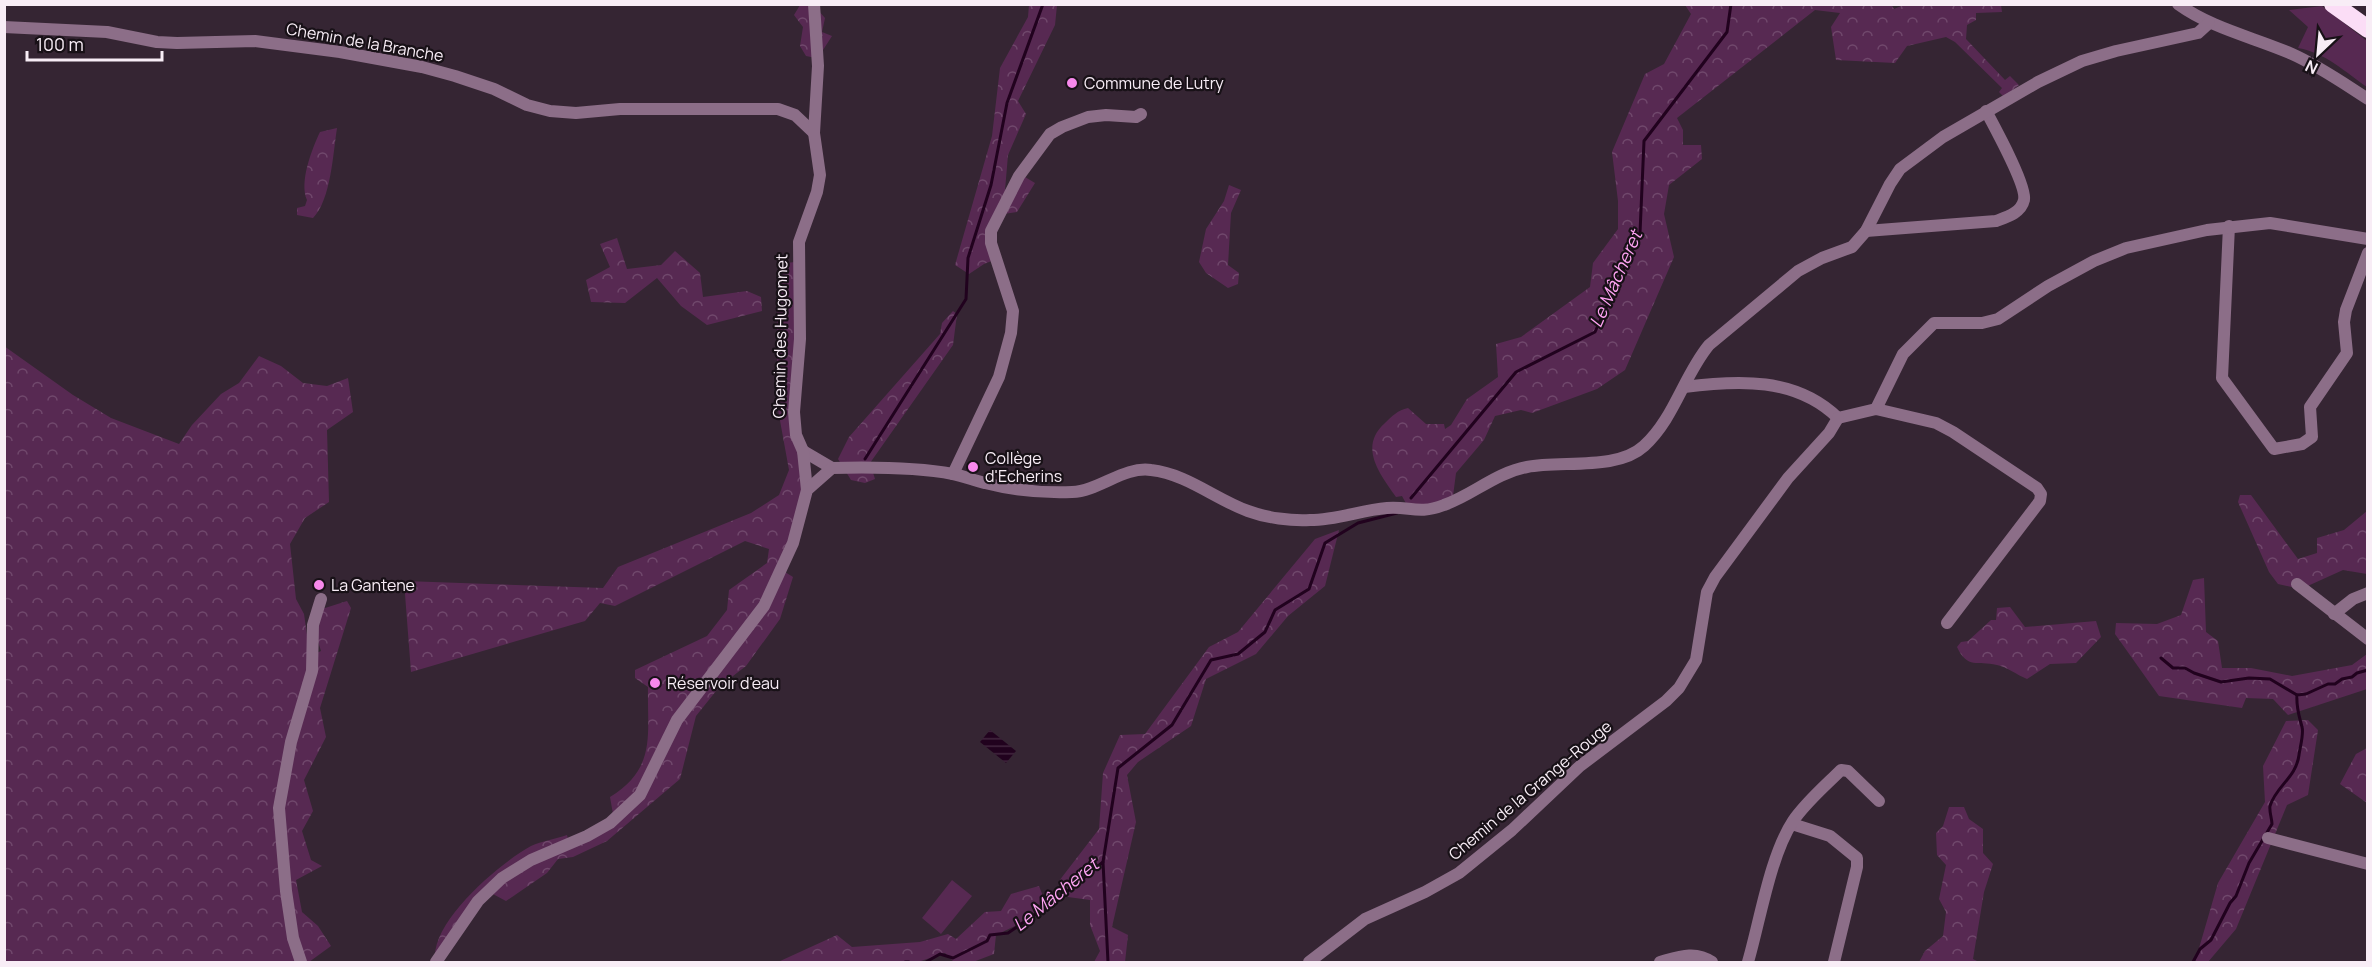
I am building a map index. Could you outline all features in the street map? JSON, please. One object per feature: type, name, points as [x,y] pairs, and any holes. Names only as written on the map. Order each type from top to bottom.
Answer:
[{"type":"highway","points":[[2333,4],[2367,29]]},
{"type":"street","name":"Chemin des Hugonnet","points":[[807,490],[803,452],[796,435],[794,412],[800,339],[797,258],[799,242],[817,192],[820,175],[814,134],[818,66],[814,4]]},
{"type":"street","points":[[2178,4],[2209,23],[2313,64],[2367,99]]},
{"type":"street","points":[[803,452],[832,468],[883,468],[953,474],[987,484],[1021,489],[1074,492],[1148,469],[1173,474],[1249,512],[1310,520],[1341,518],[1387,508],[1413,511],[1431,510],[1448,504],[1484,483],[1515,469],[1541,464],[1601,461],[1630,455],[1644,446],[1662,423],[1700,356],[1720,335],[1798,271],[1822,258],[1852,247],[1866,231],[1900,169],[1943,137],[1986,111],[2082,61],[2198,33],[2209,23]]},
{"type":"street","name":"Chemin de la Branche","points":[[4,27],[107,32],[157,42],[274,43],[340,52],[422,67],[494,89],[528,105],[550,111],[576,113],[620,109],[778,109],[795,115],[814,134]]},
{"type":"street","points":[[1866,231],[1996,221],[2012,215],[2020,208],[2025,191],[1986,111]]},
{"type":"street","points":[[953,474],[999,377],[1011,333],[1013,311],[991,243],[991,231],[1019,176],[1050,134],[1062,127],[1088,117],[1106,115],[1136,117],[1141,114]]},
{"type":"street","points":[[1876,409],[1903,354],[1934,323],[1982,323],[1998,319],[2048,286],[2094,261],[2126,248],[2229,226],[2270,223],[2367,239]]},
{"type":"street","points":[[2229,226],[2222,378],[2274,449],[2302,444],[2312,437],[2310,407],[2347,353],[2344,322],[2346,310],[2367,253]]},
{"type":"street","points":[[1684,387],[1742,381],[1766,384],[1799,393],[1825,406],[1838,418],[1876,409],[1921,418],[1953,432],[2037,488],[2041,494],[2040,501],[1947,623]]},
{"type":"street","name":"Chemin de la Grange-Rouge","points":[[1309,963],[1365,919],[1425,892],[1460,873],[1512,830],[1580,766],[1666,701],[1679,688],[1696,660],[1707,592],[1715,577],[1788,478],[1829,433],[1838,418]]},
{"type":"street","points":[[436,963],[478,902],[502,878],[531,860],[587,836],[610,823],[640,795],[677,720],[764,606],[793,543],[807,490],[832,468]]},
{"type":"street","points":[[2297,584],[2367,639]]},
{"type":"street","points":[[2334,614],[2353,599],[2367,592]]},
{"type":"street","points":[[301,963],[293,938],[285,891],[279,808],[291,742],[312,671],[313,625],[321,599]]},
{"type":"street","points":[[1748,963],[1781,845],[1801,810],[1841,770],[1848,771],[1879,801]]},
{"type":"street","points":[[1792,824],[1830,836],[1857,858],[1857,867],[1834,963]]},
{"type":"street","points":[[2268,838],[2367,864]]},
{"type":"street","points":[[1660,963],[1693,955],[1709,961]]},
{"type":"green space","points":[[1891,4],[1894,9],[1906,4],[2001,5],[2002,12],[1976,13],[1976,20],[1967,25],[1966,39],[2005,80],[2010,76],[2019,85],[2004,97],[1999,92],[2002,88],[1955,42],[1946,37],[1907,46],[1895,63],[1836,60],[1831,27],[1840,13],[1815,10],[1677,118],[1683,130],[1683,145],[1701,145],[1702,159],[1669,185],[1664,214],[1674,257],[1625,370],[1597,389],[1532,413],[1521,410],[1495,416],[1484,440],[1456,473],[1453,496],[1434,505],[1408,507],[1402,496],[1396,497],[1378,470],[1372,451],[1377,432],[1385,423],[1398,412],[1408,408],[1426,424],[1444,424],[1445,429],[1451,425],[1467,399],[1498,377],[1496,344],[1521,337],[1590,287],[1593,263],[1618,229],[1618,201],[1612,152],[1645,74],[1664,64],[1691,14],[1685,5]]},
{"type":"green space","points":[[800,5],[816,5],[825,18],[822,32],[832,36],[823,50],[821,59],[806,56],[800,46],[803,27],[794,15]]},
{"type":"green space","points":[[1029,5],[1057,5],[1055,25],[1018,101],[1026,114],[1008,155],[1005,190],[1025,177],[1035,183],[1017,212],[997,215],[994,260],[969,274],[955,265],[992,136],[1000,68],[1028,17]]},
{"type":"green space","points":[[2322,6],[2367,41],[2367,87],[2318,54],[2298,48],[2308,27],[2289,10]]},
{"type":"green space","points":[[337,128],[324,200],[313,218],[297,215],[297,208],[305,206],[307,200],[305,175],[320,132]]},
{"type":"green space","points":[[1229,185],[1241,190],[1231,213],[1228,265],[1239,273],[1238,284],[1228,288],[1206,273],[1199,262],[1206,229],[1224,201]]},
{"type":"green space","points":[[617,238],[627,269],[661,265],[675,251],[700,273],[703,297],[747,291],[761,297],[762,311],[707,325],[681,306],[657,278],[625,303],[591,302],[586,280],[610,267],[600,244]]},
{"type":"green space","points":[[795,262],[804,490],[791,541],[762,604],[675,718],[638,794],[613,814],[610,797],[636,774],[646,749],[648,687],[635,678],[635,670],[707,636],[727,610],[729,590],[767,563],[769,549],[745,541],[615,606],[600,603],[585,621],[411,672],[404,581],[603,588],[618,567],[751,513],[779,495],[789,470],[777,404],[777,310],[780,280],[786,263]]},
{"type":"green space","points":[[953,311],[957,314],[953,345],[870,463],[875,479],[865,483],[851,480],[838,459],[849,437],[940,334],[942,323]]},
{"type":"green space","points":[[4,346],[73,395],[111,418],[179,444],[192,425],[221,394],[239,383],[259,356],[281,366],[303,383],[327,386],[348,378],[353,412],[327,430],[329,502],[305,518],[290,544],[296,599],[304,614],[310,656],[321,651],[317,638],[322,609],[347,601],[351,608],[320,708],[326,737],[304,780],[313,811],[302,831],[311,860],[322,866],[296,880],[302,912],[318,926],[331,946],[309,962],[5,962]]},
{"type":"green space","points":[[2240,495],[2251,495],[2298,559],[2317,553],[2317,538],[2344,530],[2367,511],[2367,574],[2343,570],[2301,589],[2278,584],[2269,572],[2238,502]]},
{"type":"green space","points":[[1339,530],[1325,586],[1288,616],[1256,654],[1206,679],[1191,726],[1138,762],[1127,775],[1136,822],[1112,927],[1128,935],[1125,962],[1094,962],[1100,951],[1090,925],[1090,900],[1068,897],[1059,881],[1099,829],[1103,773],[1120,735],[1145,734],[1209,647],[1238,632],[1315,539]]},
{"type":"green space","points":[[785,572],[793,577],[780,619],[746,666],[720,686],[696,716],[680,779],[607,841],[573,857],[558,859],[547,873],[506,901],[491,893],[506,880],[643,799],[679,723]]},
{"type":"green space","points":[[2204,578],[2206,632],[2218,641],[2222,668],[2251,668],[2292,676],[2352,665],[2367,654],[2367,689],[2288,715],[2273,699],[2246,698],[2242,708],[2159,696],[2115,634],[2116,623],[2157,624],[2181,615],[2193,580]]},
{"type":"green space","points":[[2010,607],[2025,627],[2096,621],[2101,637],[2076,663],[2050,664],[2027,679],[2001,666],[1974,663],[1965,659],[1957,647],[1961,642],[1968,641],[1991,620],[1996,620],[1997,608]]},
{"type":"green space","points":[[2308,720],[2318,730],[2308,795],[2287,805],[2236,929],[2208,962],[2195,962],[2218,883],[2265,802],[2263,766],[2286,721]]},
{"type":"green space","points":[[2367,748],[2367,803],[2340,784],[2356,754]]},
{"type":"green space","points":[[1949,807],[1964,807],[1969,819],[1983,829],[1983,853],[1993,864],[1984,892],[1973,959],[1979,962],[1919,962],[1925,951],[1943,936],[1946,912],[1939,899],[1946,865],[1937,855],[1936,833],[1943,826]]},
{"type":"green space","points":[[567,835],[568,839],[497,876],[435,957],[445,926],[471,894],[487,879],[531,846]]},
{"type":"green space","points":[[952,880],[972,896],[941,934],[922,918]]},
{"type":"green space","points":[[1039,886],[1046,904],[1017,925],[996,935],[994,954],[973,962],[954,962],[945,953],[918,962],[778,962],[837,935],[852,947],[920,942],[948,934],[956,939],[985,912],[1001,911],[1011,894]]},
{"type":"shaded area","points":[[990,730],[1016,751],[1006,763],[980,742]]},
{"type":"waterway","points":[[865,459],[966,299],[968,258],[991,185],[1007,103],[1043,4]]},
{"type":"waterway","name":"Le Mâcheret","points":[[1411,498],[1516,372],[1595,332],[1640,233],[1644,141],[1727,32],[1731,4]]},
{"type":"waterway","name":"Le Mâcheret","points":[[926,962],[940,954],[953,958],[987,941],[990,935],[1008,933],[1058,899],[1103,862],[1118,768],[1172,725],[1211,660],[1238,654],[1265,632],[1275,610],[1309,589],[1325,543],[1358,523],[1397,513]]},
{"type":"waterway","points":[[2161,658],[2173,668],[2185,668],[2221,682],[2249,678],[2270,679],[2297,695],[2306,694],[2328,684],[2335,684],[2342,679],[2368,670]]},
{"type":"waterway","points":[[2193,962],[2200,949],[2211,940],[2236,896],[2249,863],[2272,824],[2270,806],[2273,799],[2297,763],[2303,733],[2297,708],[2297,695]]},
{"type":"waterway","points":[[1103,862],[1108,962]]},
{"type":"place","name":"Commune de Lutry","points":[[1072,83]]},
{"type":"place","name":"Collège d'Echerins","points":[[973,467]]},
{"type":"place","name":"La Gantene","points":[[319,585]]},
{"type":"place","name":"Réservoir d'eau","points":[[655,683]]}]
